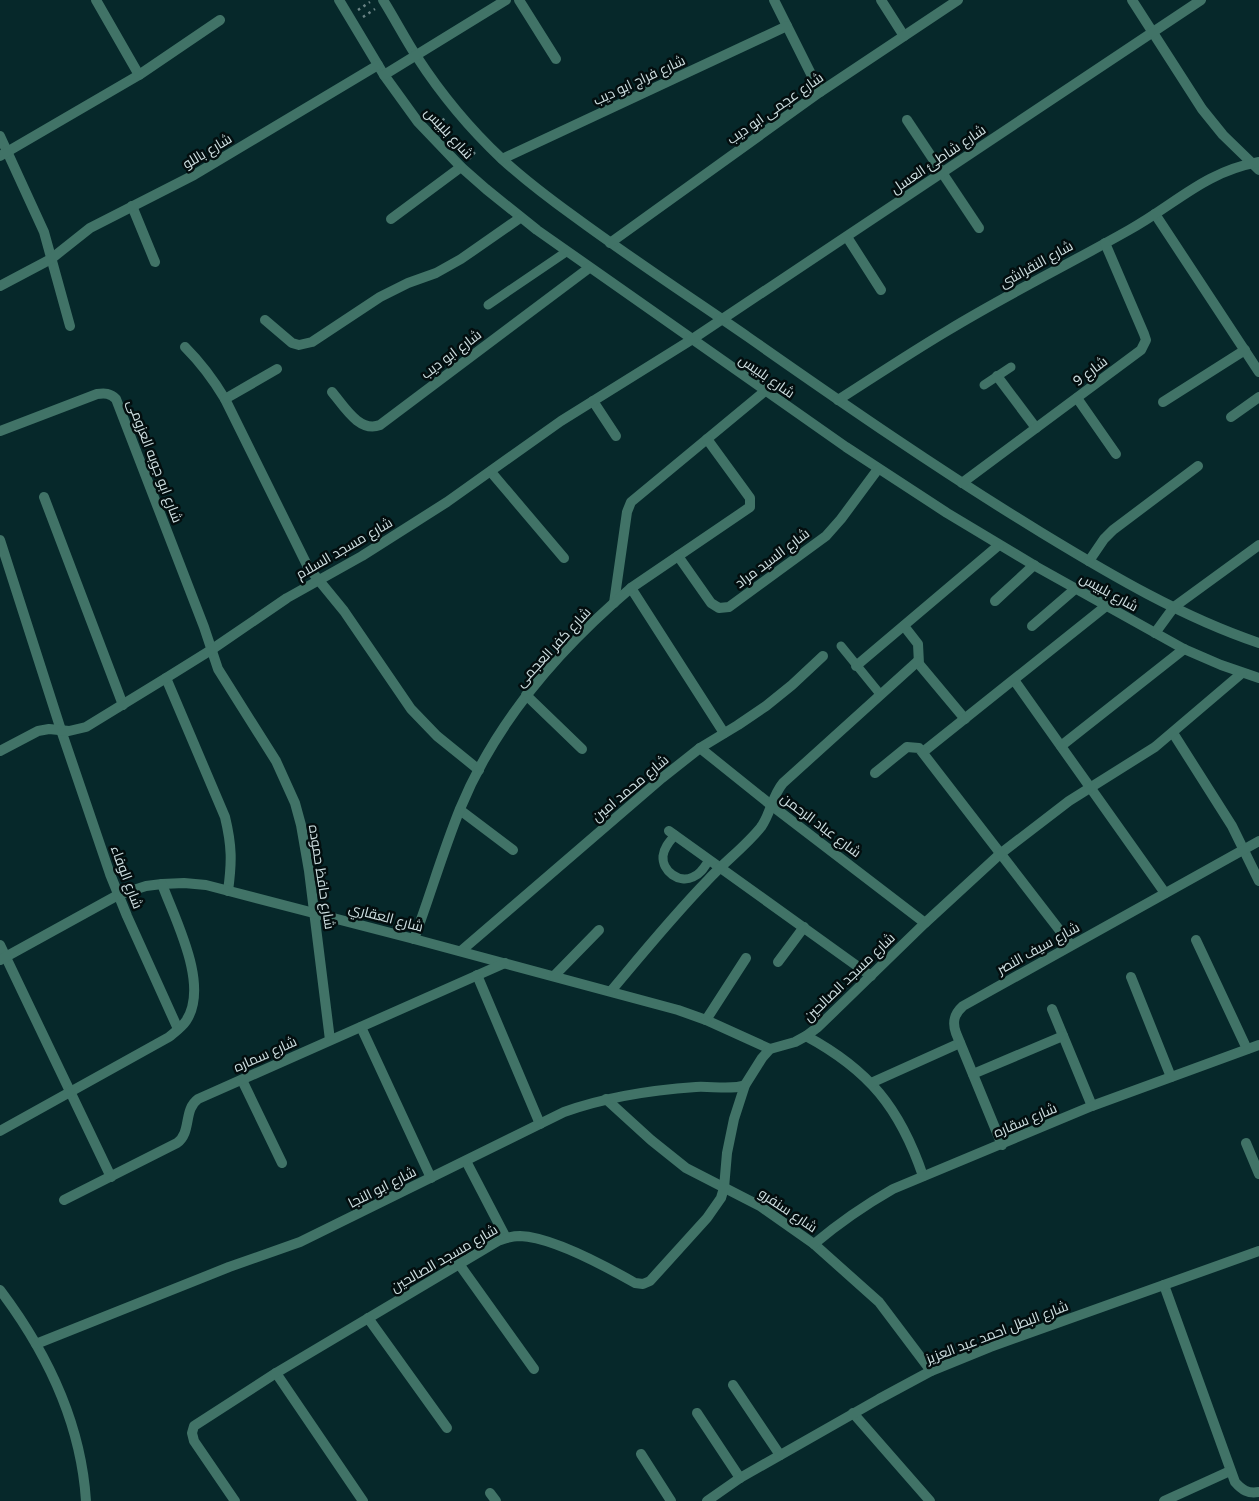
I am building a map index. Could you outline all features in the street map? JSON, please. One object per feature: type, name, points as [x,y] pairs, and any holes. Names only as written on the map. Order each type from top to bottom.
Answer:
[{"type":"street","points":[[96,0],[139,75]]},
{"type":"street","name":"شارع بلبيس","points":[[339,0],[400,99],[430,135],[461,167],[520,218],[566,252],[878,469],[999,546],[1184,649],[1259,678]]},
{"type":"street","points":[[384,75],[506,0]]},
{"type":"street","points":[[519,0],[556,59]]},
{"type":"street","points":[[774,0],[820,92]]},
{"type":"street","points":[[881,0],[904,36]]},
{"type":"street","name":"شارع عجمى ابو ديب","points":[[610,243],[820,92],[958,0]]},
{"type":"street","points":[[1132,0],[1202,109],[1235,147],[1257,165]]},
{"type":"street","name":"شارع شاطئ العسل","points":[[691,340],[1201,0]]},
{"type":"street","name":"شارع بلبيس","points":[[384,1],[415,55],[459,113],[485,142],[538,190],[610,243],[962,483],[1089,561],[1174,607],[1204,622],[1259,642]]},
{"type":"street","points":[[3,154],[139,75],[220,20]]},
{"type":"street","name":"شارع فراج ابو ديب","points":[[502,159],[787,26]]},
{"type":"street","name":"شارع باللو","points":[[0,286],[51,259],[90,228],[194,175],[378,65]]},
{"type":"street","points":[[907,120],[979,228]]},
{"type":"street","points":[[0,136],[3,154],[39,219],[70,326]]},
{"type":"street","name":"شارع النقراشى","points":[[838,400],[947,330],[1105,243],[1155,214],[1206,180],[1234,168],[1257,165]]},
{"type":"street","points":[[391,219],[461,167]]},
{"type":"street","points":[[132,206],[156,262]]},
{"type":"street","points":[[1155,214],[1259,372]]},
{"type":"street","points":[[265,320],[292,343],[299,345],[312,342],[380,297],[408,283],[436,273],[461,259],[520,218]]},
{"type":"street","points":[[847,236],[881,290]]},
{"type":"street","name":"شارع 9","points":[[962,483],[1141,350],[1146,340],[1105,243]]},
{"type":"street","name":"شارع ابو ديب","points":[[332,392],[363,425],[368,427],[380,425],[590,268]]},
{"type":"street","name":"شارع مسجد السلام","points":[[0,751],[38,731],[69,730],[86,726],[123,705],[211,650],[273,607],[378,546],[447,502],[548,430],[691,340]]},
{"type":"street","points":[[185,347],[213,378],[225,398],[300,554],[317,580],[344,611],[411,709],[437,736],[479,770]]},
{"type":"street","points":[[1163,402],[1245,350]]},
{"type":"street","points":[[225,398],[277,369]]},
{"type":"street","points":[[997,376],[1036,428]]},
{"type":"street","points":[[614,603],[627,512],[631,502],[765,391]]},
{"type":"street","name":"شارع ابو جوبه العزومى","points":[[0,431],[97,394],[111,394],[116,398],[204,627],[211,650]]},
{"type":"street","points":[[1231,417],[1259,397]]},
{"type":"street","points":[[1077,398],[1116,454]]},
{"type":"street","points":[[593,401],[616,436]]},
{"type":"street","name":"شارع كفر العجمى","points":[[414,938],[460,810],[479,770],[509,719],[526,695],[550,666],[614,603],[632,588],[748,509],[751,504],[750,498],[707,439]]},
{"type":"street","points":[[1089,561],[1104,539],[1113,530],[1198,466]]},
{"type":"street","name":"شارع السيد مراد","points":[[678,556],[711,603],[719,608],[729,607],[826,536],[878,469]]},
{"type":"street","points":[[490,472],[564,558]]},
{"type":"street","points":[[44,497],[123,705]]},
{"type":"street","name":"شارع الوفاء","points":[[0,540],[60,730],[118,895],[178,1029]]},
{"type":"street","points":[[1155,633],[1174,607],[1259,545]]},
{"type":"street","points":[[856,666],[999,546]]},
{"type":"street","points":[[994,601],[1034,566]]},
{"type":"street","points":[[632,588],[724,733]]},
{"type":"street","points":[[1032,626],[1075,589]]},
{"type":"street","points":[[923,752],[1106,606]]},
{"type":"street","points":[[904,626],[918,644],[918,661],[921,668],[965,719]]},
{"type":"street","points":[[1062,746],[1184,649]]},
{"type":"street","name":"شارع حافظ حموده","points":[[211,650],[222,678],[276,761],[292,796],[301,825],[306,848],[330,1040]]},
{"type":"street","name":"شارع محمد امين","points":[[461,952],[662,778],[700,748],[766,706],[823,656]]},
{"type":"street","points":[[611,991],[701,887],[740,851],[761,826],[768,816],[777,791],[783,783],[918,661]]},
{"type":"street","name":"شارع مسجد الصالحين","points":[[235,1501],[194,1441],[192,1428],[276,1373],[498,1241],[518,1236],[530,1237],[600,1264],[635,1283],[643,1284],[650,1281],[707,1218],[720,1198],[724,1188],[730,1136],[739,1102],[745,1085],[770,1049],[795,1042],[818,1027],[925,923],[1000,854],[1047,817],[1091,787],[1137,760],[1173,733],[1242,673]]},
{"type":"street","points":[[166,678],[225,817],[232,866],[228,891]]},
{"type":"street","points":[[1014,680],[1165,893]]},
{"type":"street","points":[[526,695],[582,749]]},
{"type":"street","points":[[1173,733],[1219,804],[1245,849],[1259,881]]},
{"type":"street","points":[[875,773],[907,747],[919,748],[1071,946]]},
{"type":"street","name":"شارع عباد الرحمن","points":[[700,748],[925,923]]},
{"type":"street","points":[[460,810],[513,850]]},
{"type":"street","points":[[672,833],[871,976]]},
{"type":"street","name":"شارع سيف النصر","points":[[1002,1145],[954,1026],[954,1018],[958,1011],[963,1006],[1259,841]]},
{"type":"street","points":[[0,1131],[169,1037],[186,1020],[193,1006],[194,973],[162,884]]},
{"type":"street","name":"شارع العقاري","points":[[2,959],[118,895],[146,886],[199,884],[314,912],[611,991],[706,1020],[770,1049]]},
{"type":"street","points":[[778,962],[804,927]]},
{"type":"street","points":[[554,976],[599,930]]},
{"type":"street","points":[[1196,940],[1247,1050]]},
{"type":"street","points":[[0,945],[2,959],[111,1177]]},
{"type":"street","points":[[706,1020],[746,958]]},
{"type":"street","name":"شارع سماره","points":[[64,1200],[177,1143],[185,1134],[189,1111],[194,1102],[505,963]]},
{"type":"street","points":[[477,975],[540,1124]]},
{"type":"street","points":[[1131,977],[1171,1077]]},
{"type":"street","points":[[1052,1009],[1092,1106]]},
{"type":"street","points":[[361,1027],[431,1178]]},
{"type":"street","points":[[806,1036],[830,1049],[851,1064],[888,1103],[903,1126],[915,1150],[923,1176]]},
{"type":"street","points":[[973,1074],[1063,1036]]},
{"type":"street","points":[[871,1083],[960,1043]]},
{"type":"street","name":"شارع سقاره","points":[[814,1244],[839,1223],[893,1188],[1002,1145],[1092,1106],[1259,1045]]},
{"type":"street","points":[[242,1080],[282,1162]]},
{"type":"street","name":"شارع ابو النجا","points":[[36,1344],[229,1267],[300,1242],[578,1107],[606,1099],[680,1088],[717,1086],[738,1088],[745,1085]]},
{"type":"street","name":"شارع سنفرو","points":[[606,1099],[686,1168],[766,1210],[814,1244],[879,1302],[931,1372]]},
{"type":"street","points":[[1246,1143],[1259,1174]]},
{"type":"street","points":[[466,1161],[506,1238]]},
{"type":"street","name":"شارع البطل احمد عبد العزيز","points":[[707,1501],[740,1478],[931,1372],[990,1347],[1259,1251]]},
{"type":"street","points":[[459,1264],[534,1368]]},
{"type":"street","points":[[1164,1285],[1235,1482],[1242,1490],[1253,1493],[1259,1492]]},
{"type":"street","points":[[0,1290],[36,1344],[55,1380],[78,1446],[86,1501]]},
{"type":"street","points":[[368,1318],[447,1428]]},
{"type":"street","points":[[276,1373],[363,1501]]},
{"type":"street","points":[[733,1386],[780,1455]]},
{"type":"street","points":[[697,1413],[740,1478]]},
{"type":"street","points":[[853,1414],[930,1501]]},
{"type":"street","points":[[641,1454],[671,1501]]},
{"type":"street","points":[[1164,1501],[1230,1471]]},
{"type":"lane","points":[[488,305],[566,252]]},
{"type":"lane","points":[[984,385],[1011,366]]},
{"type":"lane","points":[[841,646],[880,694]]},
{"type":"lane","points":[[672,833],[663,855],[667,870],[672,875],[679,878],[693,877],[700,873],[709,860]]},
{"type":"path","points":[[351,20],[373,0]]},
{"type":"path","points":[[351,20],[384,1]]},
{"type":"path","points":[[430,135],[459,113]]},
{"type":"path","points":[[430,135],[459,113]]},
{"type":"path","points":[[461,167],[485,142]]}]
